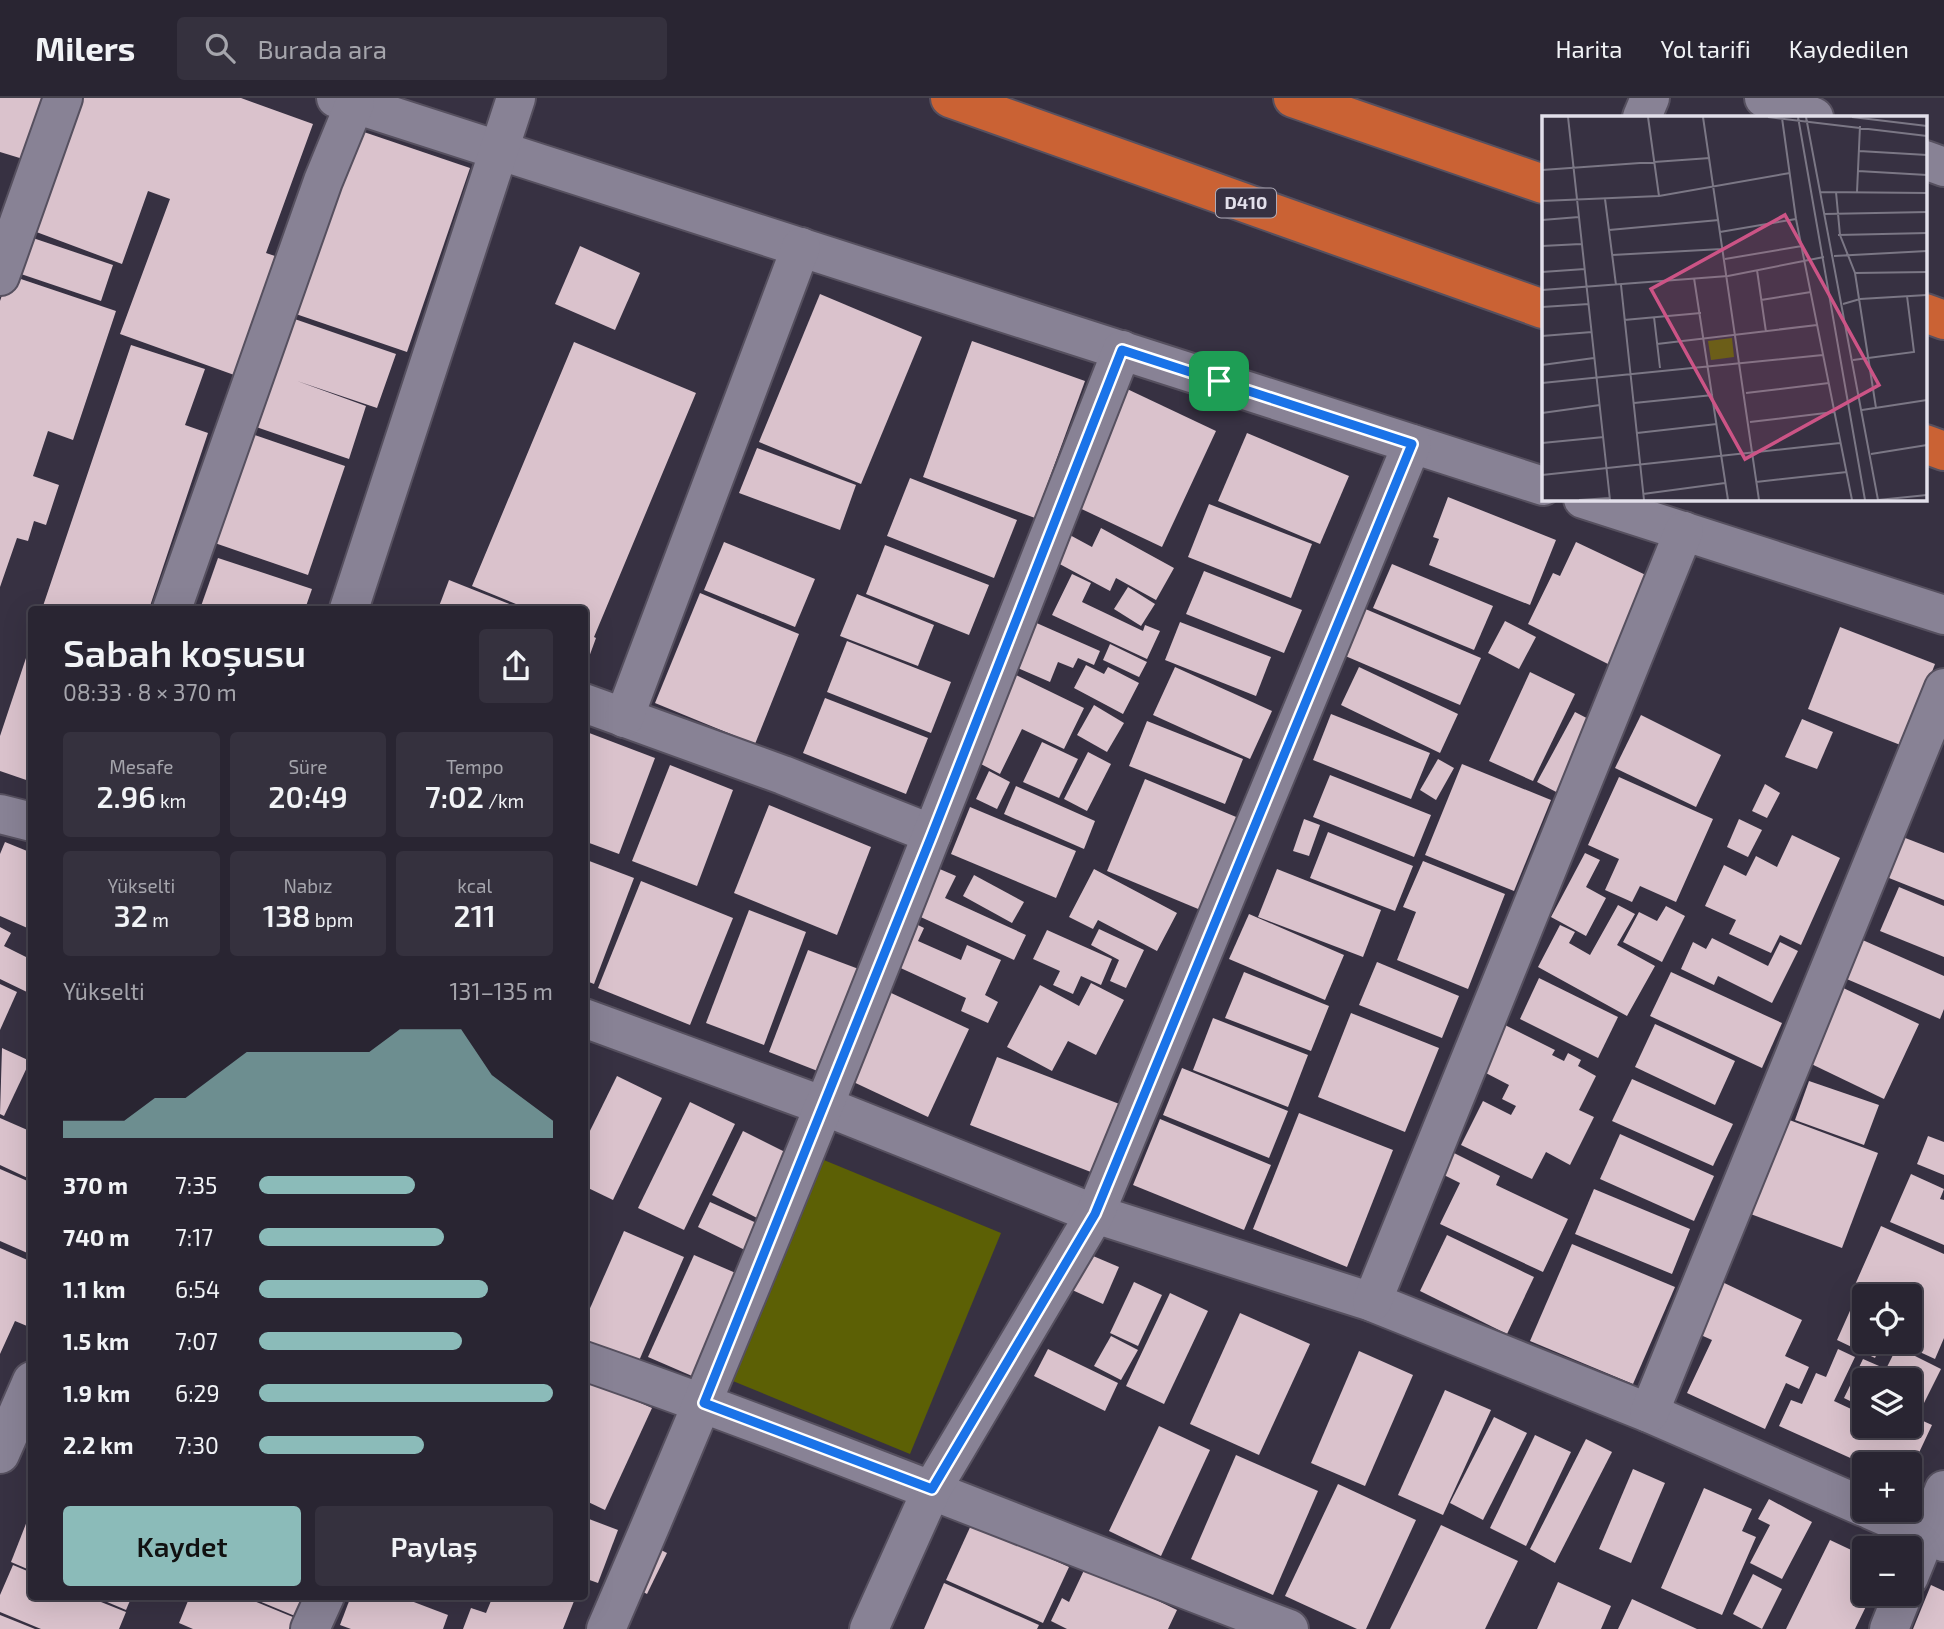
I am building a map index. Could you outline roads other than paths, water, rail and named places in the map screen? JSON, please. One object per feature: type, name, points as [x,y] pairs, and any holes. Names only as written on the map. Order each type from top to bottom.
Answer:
[{"type":"highway","name":"D410","points":[[950,98],[1542,309]]},
{"type":"highway","points":[[1293,98],[1542,184]]},
{"type":"highway","points":[[1926,313],[1944,320]]},
{"type":"highway","points":[[1926,444],[1944,451]]},
{"type":"street","points":[[0,276],[63,98]]},
{"type":"street","points":[[350,606],[516,98]]},
{"type":"street","points":[[1642,116],[1650,98]]},
{"type":"street","points":[[1764,98],[1811,116]]},
{"type":"street","points":[[173,606],[323,181],[345,101],[1542,486]]},
{"type":"street","points":[[1926,160],[1944,167]]},
{"type":"street","points":[[624,718],[801,247]]},
{"type":"street","points":[[606,1629],[704,1403],[824,1106],[1122,350]]},
{"type":"street","points":[[869,1629],[932,1489],[1095,1214],[1412,444]]},
{"type":"street","points":[[1586,500],[1944,615]]},
{"type":"street","points":[[1372,1303],[1684,531]]},
{"type":"street","points":[[1649,1413],[1944,688]]},
{"type":"street","points":[[588,704],[783,775],[932,835]]},
{"type":"street","points":[[0,814],[28,821]]},
{"type":"street","points":[[588,1019],[824,1106],[1095,1214],[1372,1303],[1649,1413],[1852,1502]]},
{"type":"street","points":[[588,1362],[932,1489],[1223,1617],[1289,1629]]},
{"type":"street","points":[[0,1454],[28,1390]]},
{"type":"street","points":[[1922,1558],[1935,1538],[1944,1490]]},
{"type":"street","points":[[1898,1522],[1935,1538]]},
{"type":"street","points":[[310,1629],[323,1600]]},
{"type":"street","points":[[1889,1629],[1898,1606]]}]
